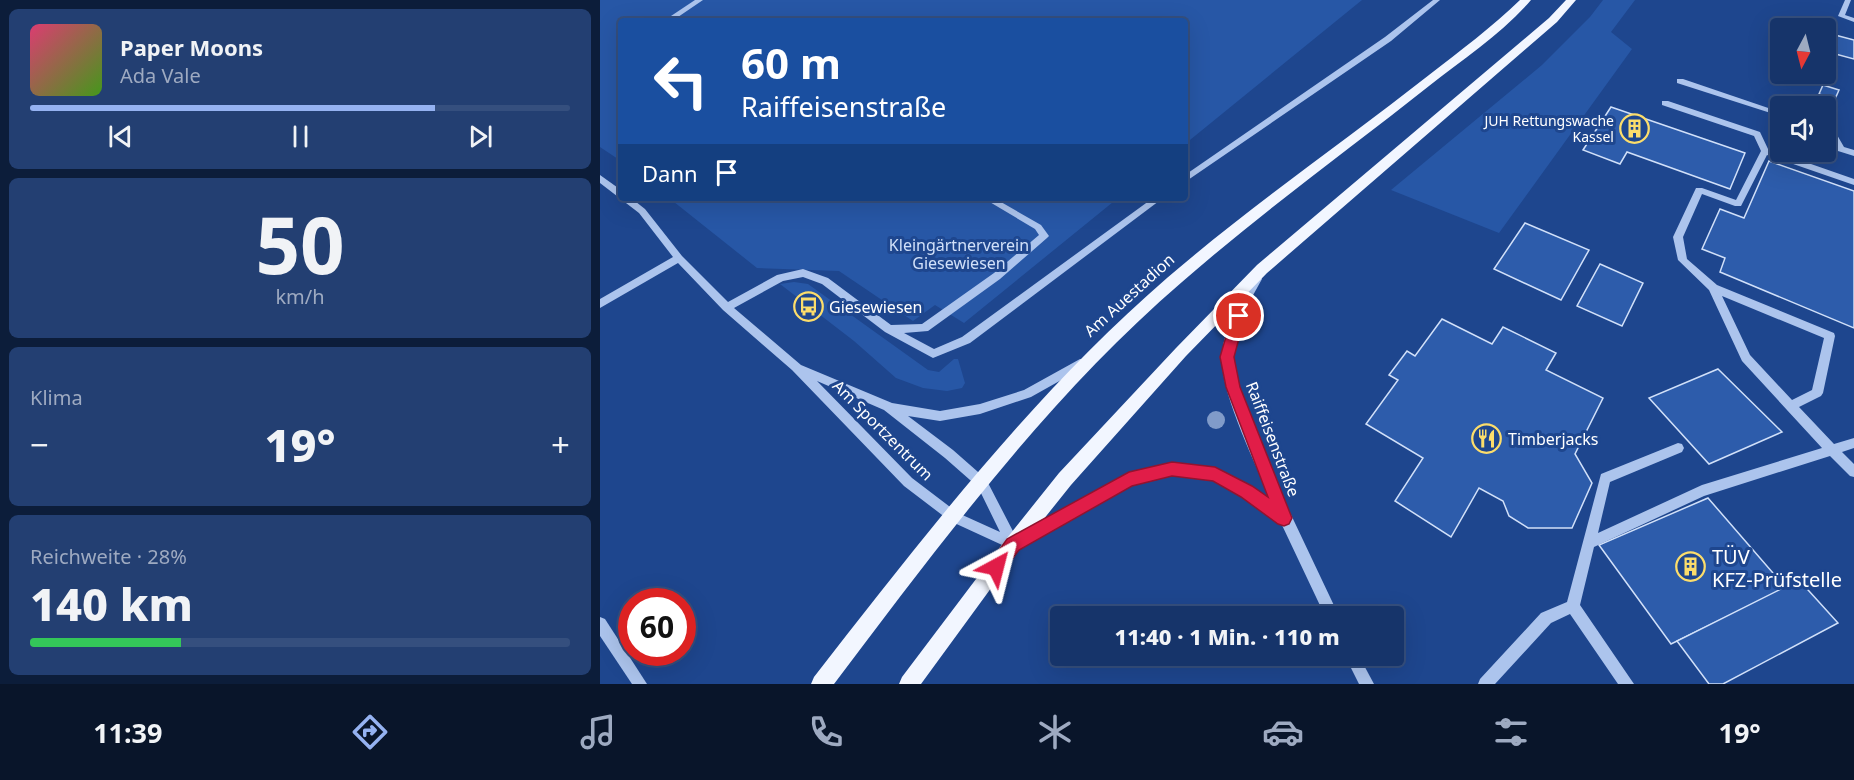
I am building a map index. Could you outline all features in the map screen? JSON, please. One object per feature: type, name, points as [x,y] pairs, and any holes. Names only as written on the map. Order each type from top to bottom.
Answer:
[{"type":"main road","name":"Am Auestadion","points":[[821,684],[1013,445],[1092,357],[1139,313],[1246,221],[1505,20],[1526,0]]},
{"type":"main road","points":[[909,684],[1013,544],[1072,470],[1181,351],[1262,269],[1553,20],[1571,0]]},
{"type":"street","points":[[675,18],[673,17],[700,0]]},
{"type":"street","points":[[1188,177],[1388,39],[1437,0]]},
{"type":"street","points":[[1848,0],[1840,16],[1854,20]]},
{"type":"street","points":[[1680,81],[1770,111]]},
{"type":"street","points":[[1665,103],[1757,134],[1765,151],[1854,182]]},
{"type":"street","points":[[1836,141],[1840,149],[1854,153]]},
{"type":"street","points":[[1765,151],[1738,204],[1699,189],[1678,237],[1683,260],[1713,288],[1830,336],[1817,393],[1791,406]]},
{"type":"street","points":[[600,178],[618,193]]},
{"type":"street","name":"Am Sportzentrum","points":[[630,201],[642,211],[680,258],[727,307],[795,367],[908,482],[954,517],[1013,544]]},
{"type":"street","points":[[889,329],[924,328],[997,276],[1044,236],[1038,227],[992,201]]},
{"type":"street","points":[[727,307],[780,278],[803,273],[825,281],[889,329],[933,354],[966,340],[1155,201]]},
{"type":"street","points":[[600,304],[680,258]]},
{"type":"street","name":"Raiffeisenstraße","points":[[1262,269],[1245,300],[1233,332],[1227,357],[1233,387],[1242,413],[1284,518],[1327,606]]},
{"type":"street","points":[[1713,288],[1746,358],[1854,472]]},
{"type":"street","points":[[888,407],[940,416],[980,408],[1027,394],[1092,357]]},
{"type":"street","name":"Am Sportzentrum","points":[[795,367],[888,407],[982,483],[1013,544]]},
{"type":"street","points":[[1589,543],[1702,491],[1854,443]]},
{"type":"street","points":[[1627,684],[1573,606],[1605,478],[1678,448]]},
{"type":"street","points":[[1013,544],[1129,479],[1172,469],[1215,474],[1246,491],[1284,518]]},
{"type":"street","points":[[1485,684],[1546,618],[1573,606]]},
{"type":"street","points":[[600,624],[640,684]]},
{"type":"street","points":[[1357,666],[1367,684]]},
{"type":"green space","points":[[600,0],[1362,0],[1188,142],[1188,18],[618,18],[618,159],[600,147]]},
{"type":"green space","points":[[1603,0],[1635,0],[1611,32],[1632,49],[1499,233],[1391,190],[1542,65],[1590,17]]},
{"type":"green space","name":"Kleingärtnerverein Giesewiesen","points":[[673,201],[1114,201],[964,323],[935,305],[913,321],[839,271],[757,268]]},
{"type":"green space","points":[[794,282],[808,284],[928,370],[939,372],[954,359],[958,359],[965,383],[962,388],[947,391],[923,388],[896,378],[854,341],[780,284]]},
{"type":"building","points":[[1836,35],[1854,40],[1854,59],[1836,54]]},
{"type":"building","points":[[1823,85],[1839,90],[1836,97],[1819,94]]},
{"type":"building","name":"JUH Rettungswache Kassel","points":[[1611,107],[1745,153],[1730,189],[1627,152],[1620,164],[1583,150]]},
{"type":"building","points":[[1769,161],[1854,191],[1854,328],[1720,272],[1725,258],[1702,249],[1720,209],[1744,218]]},
{"type":"building","points":[[1525,223],[1589,250],[1561,300],[1494,269]]},
{"type":"building","points":[[1600,264],[1643,283],[1622,326],[1577,306]]},
{"type":"building","name":"Timberjacks","points":[[1442,319],[1492,344],[1503,327],[1556,353],[1546,370],[1603,398],[1575,454],[1592,483],[1572,528],[1528,528],[1509,516],[1503,501],[1479,488],[1451,537],[1395,501],[1423,458],[1366,424],[1398,380],[1389,375],[1407,351],[1415,356]]},
{"type":"building","points":[[1718,369],[1782,432],[1709,464],[1649,398]]},
{"type":"building","name":"TÜV KFZ-Prüfstelle","points":[[1708,498],[1786,588],[1671,644],[1599,545]]},
{"type":"building","points":[[1799,580],[1838,623],[1723,684],[1709,684],[1677,641]]},
{"type":"place","name":"JUH Rettungswache Kassel","points":[[1635,128]]},
{"type":"place","name":"Giesewiesen","points":[[808,307]]},
{"type":"place","name":"Timberjacks","points":[[1487,439]]},
{"type":"place","name":"TÜV KFZ-Prüfstelle","points":[[1691,567]]},
{"type":"route","points":[[996,567],[1013,544],[1129,479],[1172,469],[1215,474],[1246,491],[1284,518],[1233,387],[1227,357],[1239,316]]}]
